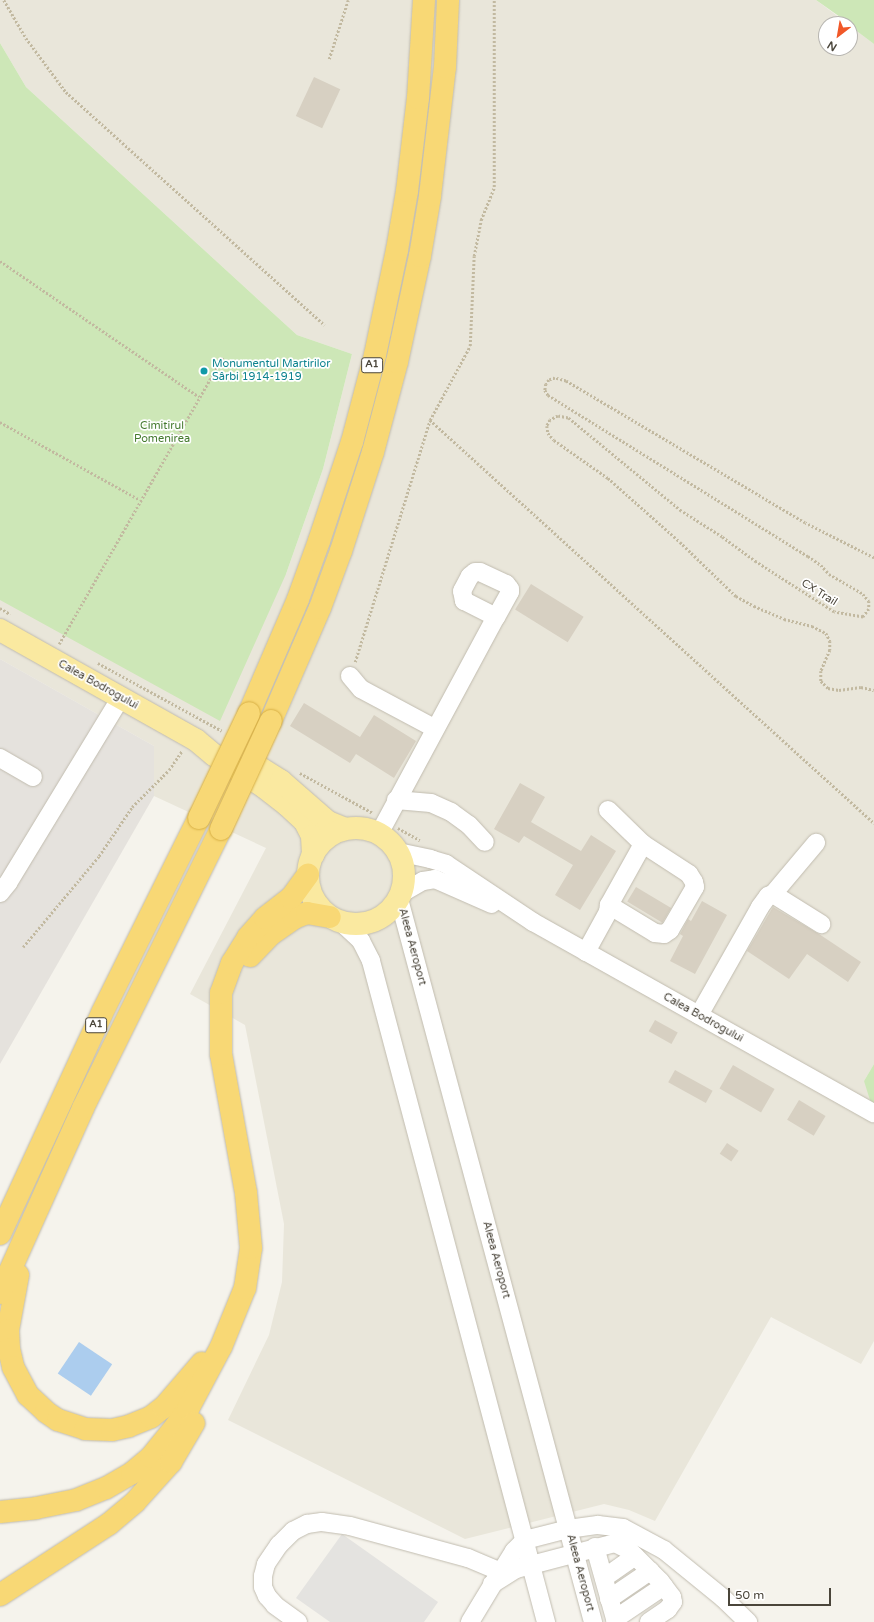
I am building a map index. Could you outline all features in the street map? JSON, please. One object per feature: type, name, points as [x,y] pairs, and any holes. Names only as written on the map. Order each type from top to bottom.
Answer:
[{"type":"highway","name":"A1","points":[[0,1234],[102,1013],[199,818],[249,713],[298,599],[319,541],[352,442],[375,355],[397,250],[407,191],[418,98],[424,0]]},
{"type":"highway","name":"A1","points":[[0,1293],[29,1226],[113,1046],[220,829],[271,721],[320,608],[341,551],[373,452],[397,362],[420,256],[430,196],[444,74],[448,0]]},
{"type":"highway","points":[[0,1512],[76,1500],[106,1488],[132,1474],[151,1457],[176,1426],[211,1366],[227,1334],[245,1288],[251,1248],[246,1193],[221,1054],[221,993],[227,975],[236,956],[255,928],[291,898],[310,865]]},
{"type":"highway","points":[[221,1024],[236,978],[259,945],[282,925],[301,914],[314,913],[336,920]]},
{"type":"highway","points":[[29,1226],[11,1309],[8,1330],[9,1349],[13,1367],[28,1395],[41,1408],[58,1420],[85,1429],[99,1430],[129,1426],[151,1417],[177,1394],[227,1334]]},
{"type":"highway","points":[[0,1594],[109,1524],[135,1502],[158,1479],[171,1462],[198,1416],[211,1366]]},
{"type":"main road","name":"Calea Bodrogului","points":[[7,623],[58,646],[121,697],[193,738],[214,755],[264,787],[297,814],[309,829],[312,836],[309,887],[315,902],[336,920],[360,925],[376,921],[389,912],[400,896],[405,873],[398,852],[389,841],[383,825],[364,829],[345,829],[328,822],[297,792],[269,773],[218,746],[193,738]]},
{"type":"main road","name":"Calea Bodrogului","points":[[310,865],[328,837],[345,829]]},
{"type":"street","points":[[383,825],[434,728],[496,617]]},
{"type":"street","points":[[350,676],[361,689],[434,728]]},
{"type":"street","points":[[0,893],[8,883],[121,697]]},
{"type":"street","points":[[0,758],[33,778]]},
{"type":"street","points":[[396,800],[431,803],[451,812],[469,825],[484,842]]},
{"type":"street","points":[[608,810],[644,844],[688,874],[694,882],[695,887],[670,930],[664,934],[655,932],[609,905]]},
{"type":"street","points":[[699,1015],[760,907],[768,896],[773,894],[816,843]]},
{"type":"street","points":[[586,952],[608,912],[609,905],[644,844]]},
{"type":"street","name":"Calea Bodrogului","points":[[398,852],[430,858],[446,864],[533,922],[874,1113]]},
{"type":"street","name":"Calea Bodrogului","points":[[400,896],[423,881],[435,879],[533,922]]},
{"type":"street","points":[[773,894],[821,924]]},
{"type":"street","name":"Aleea Aeroport","points":[[400,896],[593,1622]]},
{"type":"street","points":[[336,920],[356,935],[371,960],[546,1622]]},
{"type":"street","points":[[298,1622],[267,1596],[263,1586],[263,1576],[266,1564],[279,1545],[293,1531],[307,1524],[322,1522],[350,1526],[468,1558],[496,1578]]},
{"type":"street","points":[[470,1622],[514,1551],[525,1540],[568,1529],[610,1525],[623,1528],[664,1550],[692,1571],[748,1622]]},
{"type":"street","points":[[496,1578],[531,1564],[574,1554],[595,1547],[615,1544],[623,1546],[650,1571],[672,1597],[673,1602],[668,1610],[649,1622]]},
{"type":"street","points":[[595,1547],[616,1620],[664,1586]]},
{"type":"street","points":[[604,1578],[634,1556]]},
{"type":"street","points":[[610,1599],[650,1571]]},
{"type":"path","points":[[4,0],[26,38],[66,92],[325,325]]},
{"type":"path","points":[[329,59],[348,0]]},
{"type":"path","points":[[350,676],[430,420],[470,346],[474,256],[481,220],[494,188],[494,0]]},
{"type":"path","points":[[0,261],[199,397]]},
{"type":"path","points":[[58,646],[223,356]]},
{"type":"path","name":"CX Trail","points":[[874,558],[805,523],[566,381],[555,378],[548,380],[545,390],[548,395],[808,556],[821,565],[830,574],[863,594],[869,601],[869,609],[862,617],[834,612],[756,562],[722,537],[681,511],[568,418],[558,416],[550,420],[547,426],[548,433],[554,440],[608,478],[680,542],[736,596],[754,606],[784,619],[812,626],[826,633],[830,641],[830,650],[821,671],[821,681],[828,688],[839,690],[861,687],[874,690]]},
{"type":"path","points":[[430,420],[874,823]]},
{"type":"path","points":[[0,422],[140,500]]},
{"type":"path","points":[[0,608],[7,623]]},
{"type":"path","points":[[97,663],[224,733]]},
{"type":"path","points":[[23,947],[99,856],[132,807],[169,770],[193,738]]},
{"type":"path","points":[[298,772],[383,825],[411,835]]},
{"type":"shaded area","points":[[0,0],[816,0],[837,16],[818,16],[818,56],[858,56],[858,32],[874,44],[874,1064],[864,1081],[874,1088],[874,1341],[861,1364],[771,1317],[655,1521],[629,1510],[604,1504],[465,1539],[228,1420],[269,1335],[282,1282],[284,1224],[245,1025],[190,994],[266,848],[154,796],[154,746],[0,659],[0,600],[286,574],[323,469],[352,354],[297,335],[26,87],[0,43]]},
{"type":"shaded area","points":[[0,659],[154,746],[154,796],[0,1064]]},
{"type":"shaded area","points":[[342,1534],[438,1602],[424,1622],[330,1622],[296,1598]]},
{"type":"green space","points":[[816,0],[874,0],[874,44],[858,32],[858,16],[839,16]]},
{"type":"green space","name":"Cimitirul Pomenirea","points":[[0,43],[26,87],[297,335],[352,354],[323,469],[286,574],[220,721],[0,600]]},
{"type":"green space","points":[[874,1064],[874,1113],[864,1081]]},
{"type":"water","points":[[79,1342],[112,1364],[91,1396],[58,1374]]},
{"type":"building","points":[[314,77],[340,89],[322,128],[296,116]]},
{"type":"building","points":[[531,584],[584,617],[568,642],[515,609]]},
{"type":"building","points":[[304,703],[360,737],[374,715],[416,741],[394,778],[356,754],[350,763],[290,726]]},
{"type":"building","points":[[520,783],[545,797],[531,822],[581,851],[591,835],[616,851],[580,910],[555,895],[573,865],[524,836],[519,843],[494,829]]},
{"type":"building","points":[[636,887],[671,908],[662,923],[627,902]]},
{"type":"building","points":[[702,901],[727,915],[695,974],[670,961],[683,936],[680,934],[688,919],[691,921]]},
{"type":"building","points":[[773,907],[819,934],[861,962],[848,982],[807,954],[789,979],[747,951]]},
{"type":"building","points":[[655,1020],[678,1033],[671,1044],[649,1031]]},
{"type":"building","points":[[733,1065],[775,1089],[761,1112],[720,1088]]},
{"type":"building","points":[[675,1070],[713,1091],[706,1103],[668,1082]]},
{"type":"building","points":[[799,1100],[826,1116],[814,1136],[787,1120]]},
{"type":"building","points":[[727,1143],[739,1151],[731,1162],[720,1154]]},
{"type":"place","name":"Monumentul Martirilor Sârbi 1914-1919","points":[[204,371]]}]
